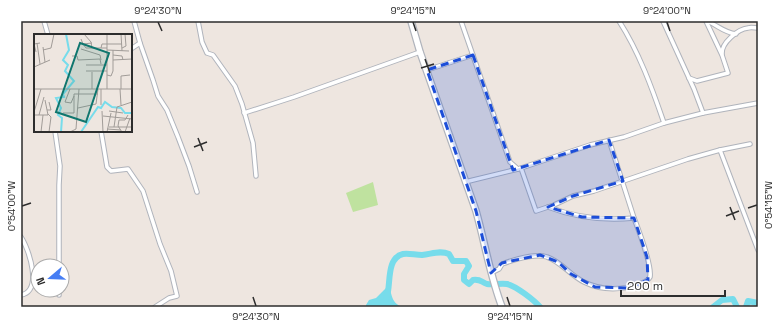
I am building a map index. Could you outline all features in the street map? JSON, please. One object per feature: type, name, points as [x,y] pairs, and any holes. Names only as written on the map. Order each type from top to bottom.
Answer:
[{"type":"main road","points":[[411,21],[420,52],[482,232],[491,273],[502,307]]},
{"type":"street","points":[[44,21],[48,34]]},
{"type":"street","points":[[134,21],[158,96],[167,110],[178,137],[197,192]]},
{"type":"street","points":[[198,21],[202,42],[207,53],[213,55],[235,86],[253,143],[256,176]]},
{"type":"street","points":[[461,21],[510,162],[508,171]]},
{"type":"street","points":[[619,21],[628,36],[649,82],[664,123]]},
{"type":"street","points":[[663,21],[694,89],[703,113]]},
{"type":"street","points":[[689,78],[696,81],[728,73],[707,21]]},
{"type":"street","points":[[707,21],[716,25],[724,32],[736,34]]},
{"type":"street","points":[[722,55],[722,50],[727,41],[736,34],[748,28],[758,28]]},
{"type":"street","points":[[132,49],[140,43]]},
{"type":"street","points":[[244,113],[294,97],[420,52]]},
{"type":"street","points":[[427,70],[473,55]]},
{"type":"street","points":[[694,89],[696,81]]},
{"type":"street","points":[[465,182],[519,169],[590,145],[624,137],[664,123],[703,113],[758,103]]},
{"type":"street","points":[[55,132],[60,166],[59,258]]},
{"type":"street","points":[[101,132],[107,167],[111,171],[128,169],[143,191],[160,244],[171,270],[177,296],[169,298],[154,307]]},
{"type":"street","points":[[491,273],[499,269],[502,264],[540,255],[558,262],[571,274],[595,287],[608,289],[628,288],[648,280],[650,276],[647,257],[609,140]]},
{"type":"street","points":[[510,162],[519,169],[536,211],[573,196],[594,191],[688,159],[720,150],[750,144]]},
{"type":"street","points":[[720,150],[758,250]]},
{"type":"street","points":[[548,207],[582,217],[615,220],[634,218]]},
{"type":"street","points":[[21,237],[30,256],[32,274],[31,288],[27,293],[21,295]]},
{"type":"highlighted area","points":[[473,55],[513,170],[609,140],[623,181],[573,196],[548,207],[582,217],[634,218],[647,257],[648,280],[628,288],[595,287],[571,274],[558,262],[540,255],[502,263],[491,273],[476,211],[427,70]]},
{"type":"green space","points":[[373,182],[378,205],[353,212],[346,193]]},
{"type":"water","points":[[389,285],[395,302],[399,306],[403,307],[366,307],[369,300],[376,298]]},
{"type":"waterway","points":[[380,307],[387,297],[390,272],[394,261],[398,256],[403,254],[422,255],[439,252],[449,254],[453,261],[466,261],[469,266],[464,274],[464,280],[469,284],[473,280],[479,280],[487,284],[507,284],[515,287],[540,307]]},
{"type":"waterway","points":[[713,307],[722,300],[733,299],[737,307]]},
{"type":"waterway","points":[[746,307],[748,301],[758,303]]}]
